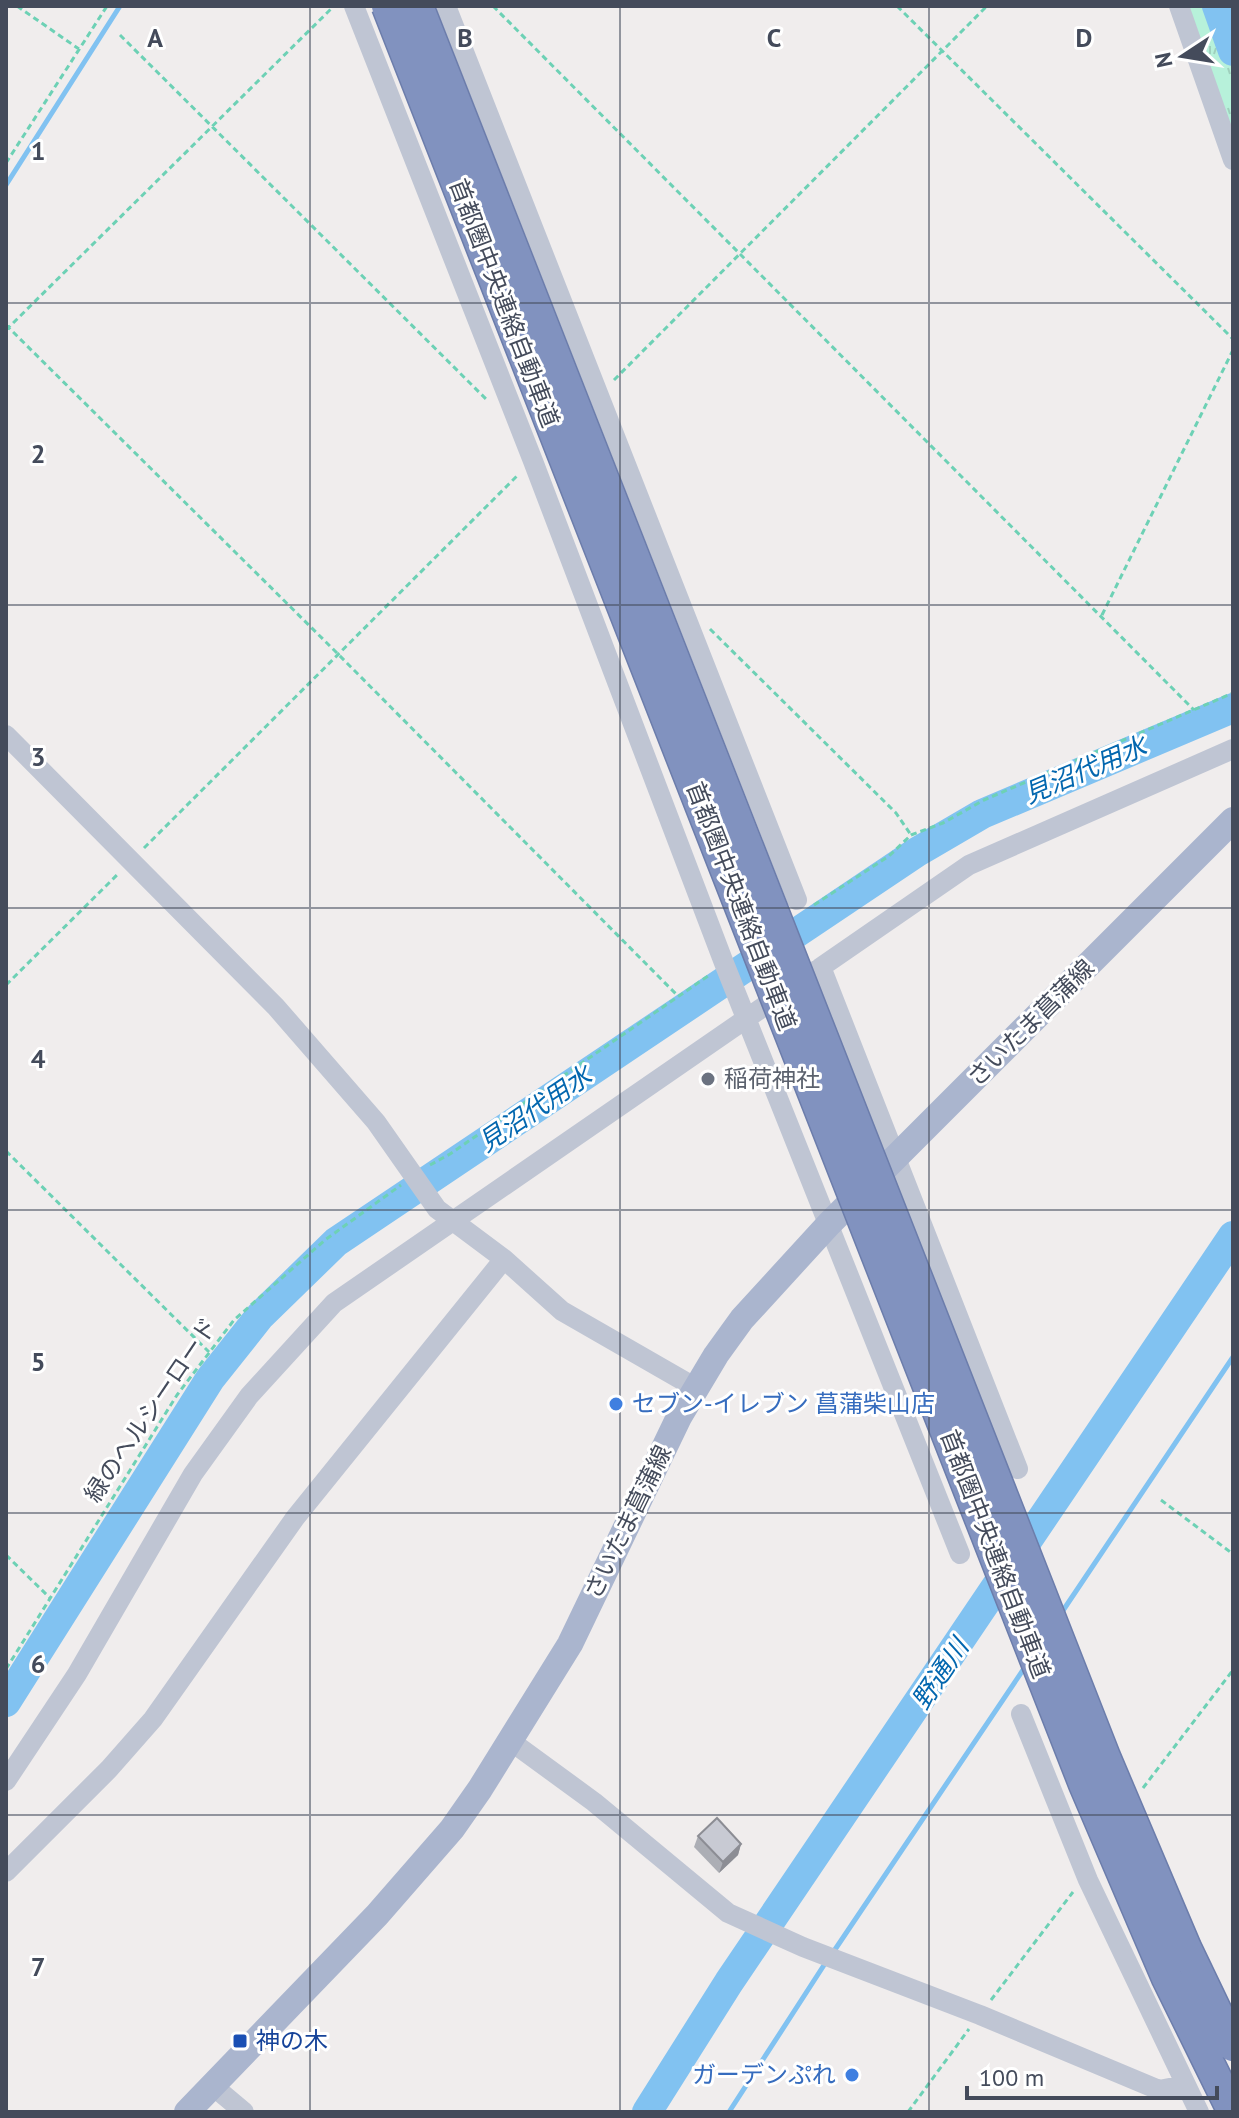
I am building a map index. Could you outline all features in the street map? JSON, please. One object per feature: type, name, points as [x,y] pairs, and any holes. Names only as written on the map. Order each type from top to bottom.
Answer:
[{"type":"highway","name":"首都圏中央連絡自動車道","points":[[387,6],[1084,1784],[1167,1978],[1233,2112]]},
{"type":"highway","name":"首都圏中央連絡自動車道","points":[[418,6],[1105,1757],[1186,1948],[1233,2046]]},
{"type":"main road","name":"さいたま菖蒲線","points":[[187,2112],[420,1868],[452,1829],[512,1742],[570,1644],[662,1450],[696,1388],[742,1319],[829,1224],[1233,820]]},
{"type":"street","points":[[354,6],[747,1017],[960,1554]]},
{"type":"street","points":[[446,6],[678,600],[803,904]]},
{"type":"street","points":[[1179,6],[1232,151]]},
{"type":"street","points":[[434,209],[503,150]]},
{"type":"street","points":[[533,461],[599,395]]},
{"type":"street","points":[[598,631],[678,600]]},
{"type":"street","points":[[6,735],[276,1007],[376,1122],[444,1215],[504,1259],[562,1311],[696,1388]]},
{"type":"street","points":[[6,1781],[77,1674],[193,1474],[249,1396],[334,1303],[444,1215],[747,1017],[969,865],[1233,749]]},
{"type":"street","points":[[821,967],[1018,1469]]},
{"type":"street","points":[[6,1872],[109,1769],[153,1719],[295,1518],[504,1259]]},
{"type":"street","points":[[1021,1714],[1088,1880],[1199,2112]]},
{"type":"street","points":[[512,1742],[594,1802],[735,1917],[1159,2090],[1185,2085]]},
{"type":"street","points":[[213,2086],[244,2112]]},
{"type":"path","points":[[17,6],[79,49]]},
{"type":"path","points":[[6,163],[107,6]]},
{"type":"path","points":[[334,6],[7,328],[338,654],[676,994],[675,997]]},
{"type":"path","points":[[493,6],[1194,710]]},
{"type":"path","points":[[897,6],[1233,339]]},
{"type":"path","points":[[599,395],[987,6]]},
{"type":"path","points":[[120,35],[496,408],[513,409]]},
{"type":"path","points":[[1102,615],[1233,350]]},
{"type":"path","points":[[6,985],[533,461]]},
{"type":"path","points":[[678,600],[896,813],[911,835]]},
{"type":"path","points":[[803,904],[889,856],[911,835],[943,823],[984,800],[1233,693]]},
{"type":"path","name":"緑のヘルシーロード","points":[[6,1669],[177,1395],[234,1320],[325,1240],[715,971]]},
{"type":"path","points":[[6,1151],[209,1352]]},
{"type":"path","points":[[1161,1500],[1233,1554]]},
{"type":"path","points":[[6,1555],[50,1598]]},
{"type":"path","points":[[1139,1793],[1233,1670]]},
{"type":"path","points":[[908,2112],[1068,1895],[1088,1880]]},
{"type":"green space","points":[[1189,6],[1211,6],[1233,69],[1233,135]]},
{"type":"building","points":[[717,1818],[741,1844],[723,1862],[698,1836]]},
{"type":"waterway","points":[[6,185],[120,6]]},
{"type":"waterway","points":[[1217,6],[1233,51]]},
{"type":"waterway","name":"見沼代用水","points":[[6,1702],[210,1379],[260,1316],[336,1242],[917,852],[982,814],[1233,708]]},
{"type":"waterway","name":"野通川","points":[[647,2112],[729,1982],[1233,1236]]},
{"type":"waterway","points":[[1060,1615],[1233,1357]]},
{"type":"waterway","points":[[832,1954],[1025,1667]]},
{"type":"waterway","points":[[729,2112],[826,1962]]},
{"type":"place","name":"稲荷神社","points":[[708,1079]]},
{"type":"place","name":"セブン-イレブン 菖蒲柴山店","points":[[616,1404]]},
{"type":"place","name":"神の木","points":[[240,2041]]},
{"type":"place","name":"ガーデンぷれ","points":[[852,2075]]}]
